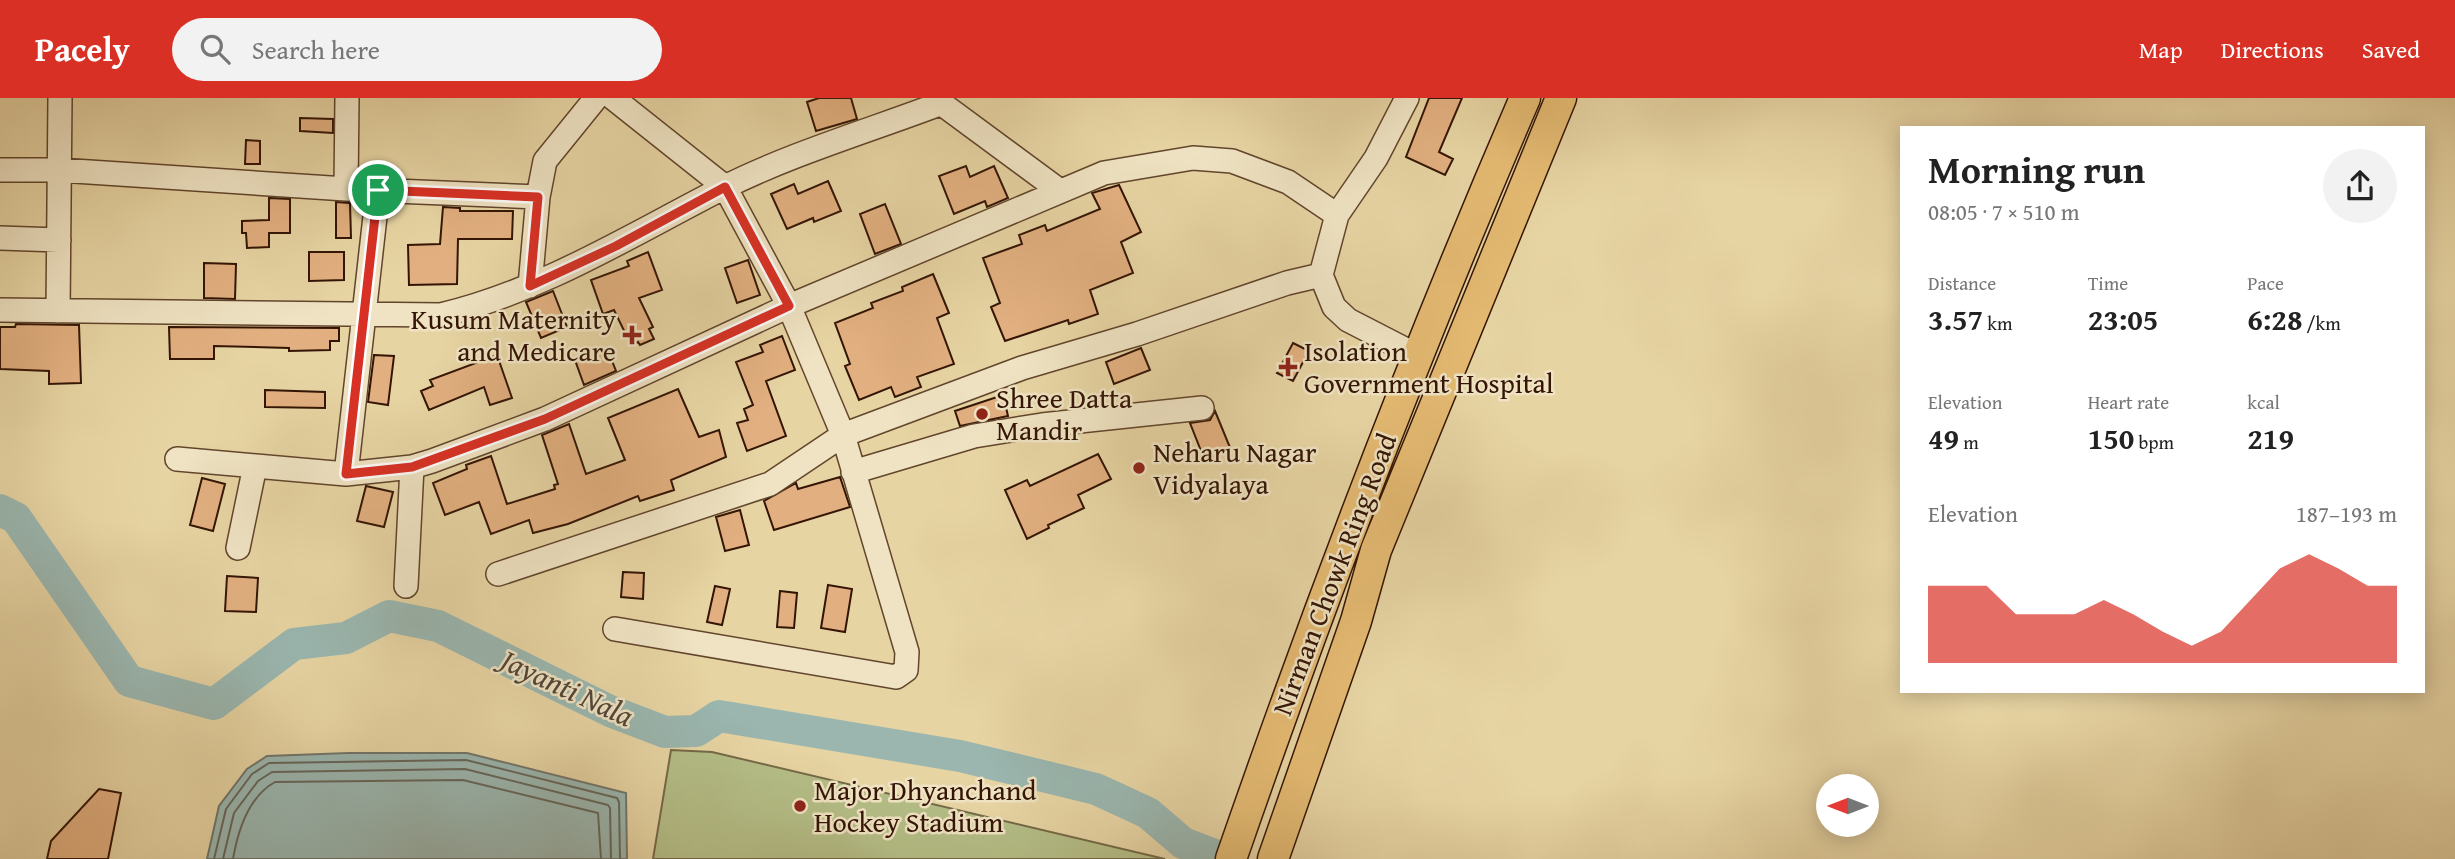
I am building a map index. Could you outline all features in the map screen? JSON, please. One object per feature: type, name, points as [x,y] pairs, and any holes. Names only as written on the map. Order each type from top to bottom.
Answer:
[{"type":"main road","name":"Nirman Chowk Ring Road","points":[[1233,852],[1290,686],[1418,356],[1525,98]]},
{"type":"main road","points":[[1273,858],[1356,621],[1376,550],[1561,98]]},
{"type":"street","points":[[58,311],[60,98]]},
{"type":"street","points":[[346,189],[347,98]]},
{"type":"street","points":[[530,286],[538,197],[545,161],[596,98]]},
{"type":"street","points":[[613,98],[725,187],[789,306],[843,435],[907,652],[906,670],[897,677],[615,629]]},
{"type":"street","points":[[1407,98],[1376,158],[1337,215],[1321,275],[1334,307],[1348,320],[1418,356]]},
{"type":"street","points":[[0,310],[441,315],[471,308],[530,286],[616,246],[725,187],[938,101],[1060,191]]},
{"type":"street","points":[[177,459],[346,474],[412,467],[545,419],[789,306],[1104,173],[1193,158],[1232,161],[1288,182],[1337,215]]},
{"type":"street","points":[[0,170],[59,170],[346,189],[538,197]]},
{"type":"street","points":[[346,474],[378,190]]},
{"type":"street","points":[[0,239],[59,240]]},
{"type":"street","points":[[498,574],[769,485],[843,435],[1022,368],[1137,334],[1287,283],[1321,275]]},
{"type":"street","points":[[853,472],[985,434],[1202,408]]},
{"type":"street","points":[[238,548],[255,466]]},
{"type":"street","points":[[406,586],[412,467]]},
{"type":"green space","name":"Major Dhyanchand Hockey Stadium","points":[[671,750],[712,752],[1165,859],[653,859]]},
{"type":"water","points":[[467,753],[626,793],[627,859],[207,859],[219,806],[247,769],[267,756]]},
{"type":"building","points":[[819,98],[851,98],[857,119],[816,131],[807,102]]},
{"type":"building","points":[[1429,98],[1462,98],[1439,152],[1453,159],[1445,175],[1406,157]]},
{"type":"building","points":[[300,118],[333,119],[333,133],[300,131]]},
{"type":"building","points":[[246,140],[260,141],[260,164],[245,164]]},
{"type":"building","points":[[966,166],[970,177],[994,166],[1008,198],[987,207],[985,201],[954,214],[939,176]]},
{"type":"building","points":[[828,181],[841,211],[814,222],[813,218],[787,229],[771,194],[794,184],[798,194]]},
{"type":"building","points":[[1119,185],[1141,232],[1121,242],[1133,273],[1090,290],[1098,314],[1069,324],[1068,320],[1005,341],[991,307],[1000,303],[983,258],[1022,244],[1019,235],[1045,225],[1047,231],[1100,209],[1092,193]]},
{"type":"building","points":[[269,198],[290,199],[290,233],[269,233],[269,247],[247,248],[246,233],[242,233],[242,221],[269,220]]},
{"type":"building","points":[[336,202],[350,203],[351,238],[336,238]]},
{"type":"building","points":[[885,204],[901,244],[875,254],[860,214]]},
{"type":"building","points":[[443,207],[460,208],[460,211],[513,211],[512,239],[458,239],[457,284],[409,285],[408,245],[440,244]]},
{"type":"building","points":[[309,252],[344,252],[344,280],[309,281]]},
{"type":"building","points":[[648,252],[662,290],[639,298],[653,327],[649,329],[654,339],[640,345],[638,342],[631,345],[614,310],[603,314],[591,280],[629,266],[627,261]]},
{"type":"building","points":[[748,260],[760,295],[737,303],[725,268]]},
{"type":"building","points":[[204,263],[236,264],[235,299],[204,298]]},
{"type":"building","points":[[933,274],[949,313],[937,318],[954,364],[917,377],[921,387],[895,397],[891,387],[859,400],[845,366],[850,364],[835,323],[873,308],[871,303],[903,291],[902,287]]},
{"type":"building","points":[[553,291],[567,327],[541,338],[526,302]]},
{"type":"building","points":[[16,324],[79,325],[81,383],[49,384],[49,371],[0,369],[0,327],[15,327]]},
{"type":"building","points":[[169,327],[339,328],[339,341],[330,341],[330,350],[289,351],[289,348],[214,346],[214,359],[170,359]]},
{"type":"building","points":[[782,336],[795,370],[766,381],[786,436],[747,451],[737,423],[748,420],[744,409],[753,405],[736,362],[763,352],[760,345]]},
{"type":"building","points":[[1293,343],[1309,351],[1293,381],[1277,373]]},
{"type":"building","points":[[607,348],[616,371],[584,385],[575,360]]},
{"type":"building","points":[[1141,348],[1150,370],[1114,384],[1106,362]]},
{"type":"building","points":[[374,355],[394,356],[388,405],[368,402]]},
{"type":"building","points":[[497,355],[512,398],[490,405],[484,387],[429,410],[421,391],[433,386],[430,380]]},
{"type":"building","points":[[678,389],[699,437],[719,430],[726,457],[671,480],[674,490],[640,501],[638,496],[568,524],[533,533],[529,520],[491,534],[479,502],[445,515],[433,483],[467,469],[466,465],[491,456],[507,504],[555,489],[554,485],[558,484],[542,435],[569,424],[586,474],[625,460],[608,418]]},
{"type":"building","points":[[265,390],[325,392],[325,408],[265,407]]},
{"type":"building","name":"Shree Datta Mandir","points":[[1003,395],[1008,416],[960,426],[955,411]]},
{"type":"building","points":[[1215,411],[1231,450],[1205,461],[1190,423],[1210,420]]},
{"type":"building","points":[[1098,454],[1111,479],[1078,495],[1084,508],[1048,525],[1049,528],[1027,539],[1005,490],[1027,480],[1030,486]]},
{"type":"building","points":[[840,477],[850,507],[774,530],[764,501],[796,483],[798,489]]},
{"type":"building","points":[[202,478],[225,484],[213,531],[190,525]]},
{"type":"building","points":[[366,486],[393,492],[384,527],[357,521]]},
{"type":"building","points":[[740,510],[749,545],[725,551],[716,517]]},
{"type":"building","points":[[623,572],[644,573],[643,599],[621,597]]},
{"type":"building","points":[[227,576],[258,578],[256,612],[225,611]]},
{"type":"building","points":[[828,585],[852,589],[845,632],[821,628]]},
{"type":"building","points":[[715,586],[730,589],[722,625],[707,622]]},
{"type":"building","points":[[780,591],[797,593],[794,628],[777,627]]},
{"type":"building","points":[[99,789],[121,793],[108,859],[47,859],[51,841]]},
{"type":"waterway","name":"Jayanti Nala","points":[[0,510],[16,518],[129,681],[214,704],[294,644],[346,638],[389,616],[438,626],[610,711],[665,732],[696,731],[719,716],[960,756],[1096,789],[1148,813],[1183,843],[1225,859]]},
{"type":"place","name":"Kusum Maternity and Medicare","points":[[632,335]]},
{"type":"place","name":"Isolation Government Hospital","points":[[1288,367]]},
{"type":"place","name":"Shree Datta Mandir","points":[[982,414]]},
{"type":"place","name":"Neharu Nagar Vidyalaya","points":[[1139,468]]},
{"type":"place","name":"Major Dhyanchand Hockey Stadium","points":[[800,806]]},
{"type":"route","points":[[725,187],[789,306],[545,419],[412,467],[346,474],[378,190],[538,197],[530,286],[616,246],[725,187]]}]
